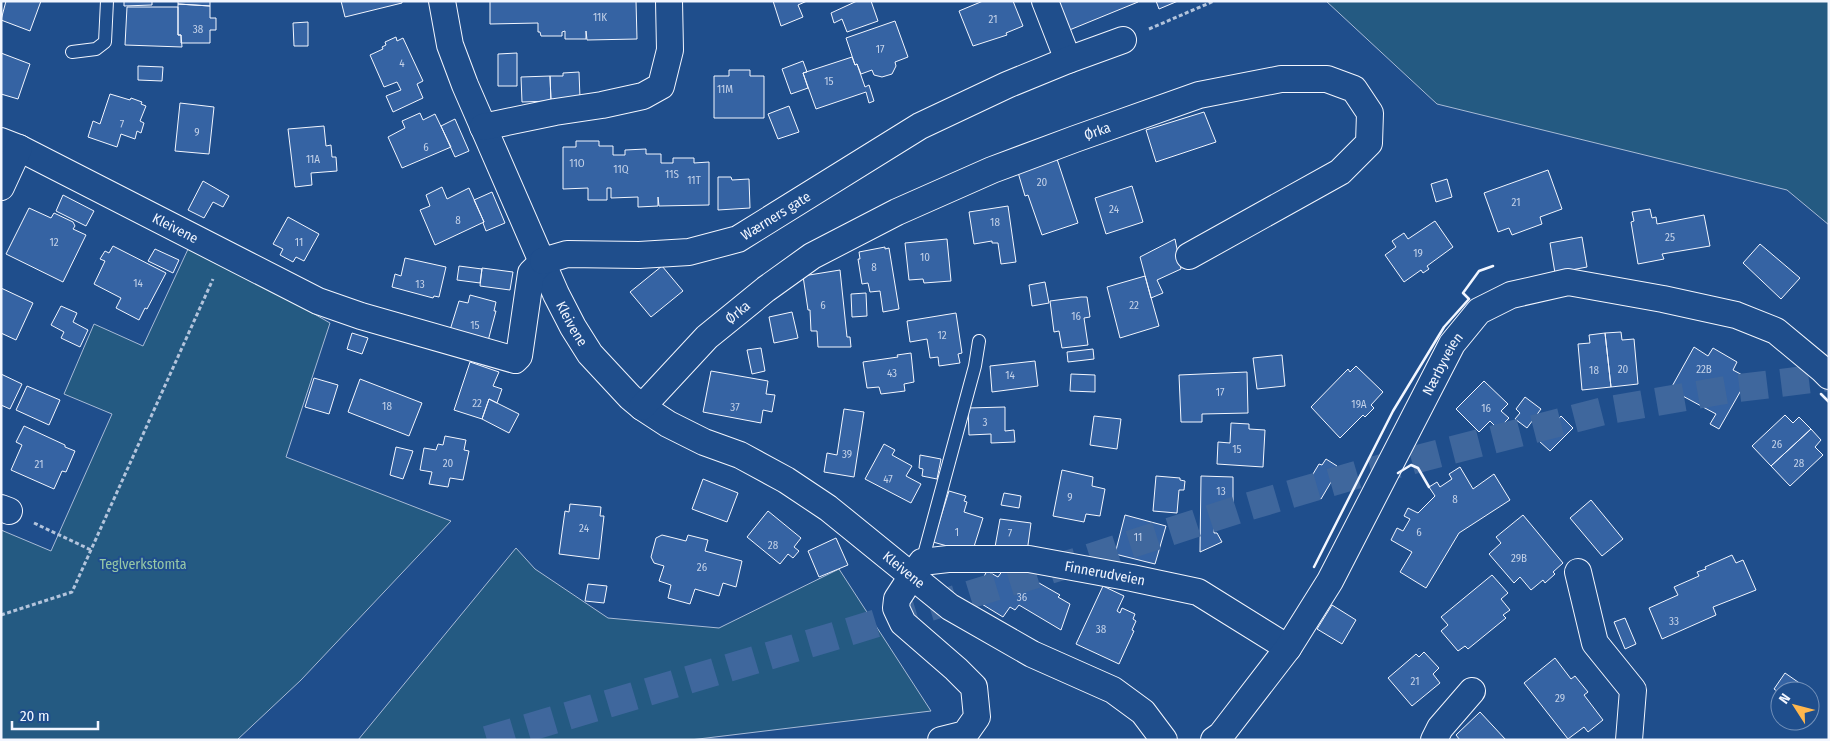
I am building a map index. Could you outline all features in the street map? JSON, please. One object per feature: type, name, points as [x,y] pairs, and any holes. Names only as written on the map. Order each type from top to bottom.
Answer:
[{"type":"street","points":[[442,1],[450,45],[465,85],[543,261]]},
{"type":"street","points":[[484,128],[555,112],[602,105],[643,96],[661,86],[670,50],[669,1]]},
{"type":"street","points":[[1045,1],[1068,60]]},
{"type":"street","name":"Wærners gate","points":[[543,261],[567,254],[639,255],[689,252],[738,239],[920,126],[1068,60],[1123,40]]},
{"type":"street","name":"Ørka","points":[[636,402],[707,337],[766,289],[812,256],[897,212],[992,170],[1199,95],[1281,79],[1327,79],[1354,90],[1370,113],[1369,143],[1340,172],[1188,256]]},
{"type":"street","points":[[1,188],[10,144]]},
{"type":"street","name":"Kleivene","points":[[10,144],[318,301],[361,316],[515,360],[519,356],[531,273],[543,261],[556,294],[590,354],[636,402],[668,424],[704,442],[740,455],[786,480],[917,569],[958,612],[1032,654],[1113,690],[1143,712],[1164,740]]},
{"type":"street","name":"Nærbyveien","points":[[1214,740],[1221,735],[1288,648],[1330,581],[1452,344],[1479,311],[1511,295],[1568,282],[1663,299],[1736,315],[1776,331],[1829,376]]},
{"type":"street","name":"Finnerudveien","points":[[917,569],[948,559],[1029,559],[1198,592],[1288,648]]},
{"type":"street","points":[[917,569],[897,599],[896,608],[902,623],[974,687],[977,717],[965,734],[941,740]]},
{"type":"street","points":[[1578,572],[1595,643],[1633,690],[1629,740]]},
{"type":"street","points":[[1434,740],[1440,728],[1472,691]]},
{"type":"lane","points":[[72,52],[96,49],[105,42],[107,1]]},
{"type":"lane","points":[[917,569],[975,366],[979,342]]},
{"type":"path","points":[[1123,40],[1214,1]]},
{"type":"path","points":[[1,615],[72,592],[213,281],[204,242]]},
{"type":"path","points":[[5,510],[91,550]]},
{"type":"green space","points":[[1326,1],[1829,1],[1829,225],[1787,190],[1437,104]]},
{"type":"green space","name":"Teglverkstomta","points":[[189,247],[245,274],[330,323],[286,457],[451,521],[301,680],[237,740],[1,740],[1,530],[51,551],[112,414],[64,394],[94,324],[143,346]]},
{"type":"green space","points":[[516,548],[535,569],[608,618],[719,628],[839,569],[931,711],[690,740],[358,740]]},
{"type":"building","points":[[6,1],[41,1],[30,31],[1,20]]},
{"type":"building","points":[[124,1],[152,1],[152,5],[124,6]]},
{"type":"building","points":[[178,1],[210,1],[210,6],[178,4]]},
{"type":"building","points":[[341,1],[402,1],[402,3],[345,17]]},
{"type":"building","points":[[490,1],[636,1],[637,39],[587,40],[586,31],[586,39],[565,39],[565,31],[562,32],[562,36],[541,36],[540,32],[538,32],[538,23],[490,24]]},
{"type":"building","points":[[773,1],[807,1],[798,5],[803,17],[781,26]]},
{"type":"building","points":[[857,1],[871,1],[878,21],[847,32],[842,19],[834,23],[831,13]]},
{"type":"building","points":[[983,1],[1013,1],[1023,26],[1006,33],[1007,35],[973,46],[959,11]]},
{"type":"building","points":[[1055,1],[1138,1],[1138,2],[1067,31]]},
{"type":"building","points":[[1156,1],[1178,1],[1159,9]]},
{"type":"building","points":[[178,4],[210,6],[210,18],[216,18],[216,30],[210,30],[210,43],[181,43],[181,35],[178,35]]},
{"type":"building","points":[[127,7],[178,7],[178,35],[181,35],[182,47],[125,45]]},
{"type":"building","points":[[895,21],[908,57],[895,62],[896,66],[892,74],[882,77],[874,75],[872,70],[861,74],[857,64],[855,65],[846,38]]},
{"type":"building","points":[[308,22],[308,46],[294,46],[293,23]]},
{"type":"building","points":[[396,37],[397,41],[403,38],[423,81],[417,84],[423,98],[393,112],[386,96],[401,90],[397,82],[384,87],[370,55],[383,49],[382,47],[386,45],[385,42]]},
{"type":"building","points":[[1,53],[30,64],[18,99],[1,94]]},
{"type":"building","points":[[517,53],[517,86],[498,86],[498,54]]},
{"type":"building","points":[[852,57],[855,65],[857,64],[865,87],[869,85],[874,101],[869,103],[866,92],[816,109],[803,73]]},
{"type":"building","points":[[803,61],[807,72],[803,73],[808,88],[791,94],[782,69]]},
{"type":"building","points":[[138,66],[163,67],[162,81],[138,80]]},
{"type":"building","points":[[729,70],[750,70],[750,76],[764,76],[764,118],[714,118],[714,76],[729,76]]},
{"type":"building","points":[[579,72],[580,98],[551,101],[550,76],[563,76],[563,73]]},
{"type":"building","points":[[550,76],[551,101],[522,102],[521,77]]},
{"type":"building","points":[[110,94],[130,100],[131,98],[142,102],[141,104],[146,106],[140,121],[144,123],[141,133],[137,131],[135,139],[121,134],[117,147],[88,137],[93,121],[100,124]]},
{"type":"building","points":[[180,103],[214,107],[209,154],[175,151]]},
{"type":"building","points":[[789,106],[799,132],[778,139],[768,114]]},
{"type":"building","points":[[1204,112],[1216,142],[1156,162],[1146,130]]},
{"type":"building","points":[[420,113],[423,120],[435,114],[451,147],[402,168],[388,137],[405,128],[402,121]]},
{"type":"building","points":[[455,119],[469,151],[455,157],[441,126]]},
{"type":"building","points":[[324,126],[326,146],[331,145],[332,157],[336,157],[337,171],[311,173],[312,185],[295,187],[288,129]]},
{"type":"building","points":[[576,141],[599,141],[599,146],[613,146],[613,155],[625,155],[625,150],[646,149],[646,154],[661,154],[661,163],[673,163],[673,158],[694,158],[694,163],[709,162],[709,205],[659,206],[658,197],[658,206],[638,207],[638,197],[611,198],[611,188],[607,188],[607,200],[588,200],[588,188],[563,189],[563,147],[576,147]]},
{"type":"building","points":[[1056,156],[1078,223],[1042,235],[1028,195],[1025,196],[1017,169]]},
{"type":"building","points":[[1548,170],[1562,209],[1540,217],[1542,224],[1512,235],[1509,228],[1498,232],[1484,193]]},
{"type":"building","points":[[718,177],[731,177],[732,180],[749,179],[750,208],[718,210]]},
{"type":"building","points":[[1447,179],[1452,197],[1436,202],[1431,184]]},
{"type":"building","points":[[203,181],[229,196],[223,207],[213,202],[204,218],[188,210]]},
{"type":"building","points":[[1132,186],[1143,222],[1106,234],[1095,198]]},
{"type":"building","points":[[442,187],[447,199],[469,188],[484,222],[435,245],[420,210],[430,206],[426,195]]},
{"type":"building","points":[[492,192],[505,223],[486,231],[474,200]]},
{"type":"building","points":[[63,195],[94,211],[86,226],[56,211]]},
{"type":"building","points":[[1008,206],[1016,262],[1001,264],[998,243],[992,243],[992,241],[974,244],[969,212]]},
{"type":"building","points":[[29,208],[51,218],[54,213],[73,222],[75,226],[73,229],[86,235],[63,282],[6,254]]},
{"type":"building","points":[[1650,209],[1652,218],[1656,217],[1657,224],[1704,215],[1710,246],[1662,254],[1664,259],[1638,264],[1631,222],[1634,221],[1632,212]]},
{"type":"building","points":[[288,217],[319,234],[304,261],[296,257],[293,262],[280,255],[283,249],[273,244]]},
{"type":"building","points":[[1435,221],[1453,247],[1427,266],[1429,269],[1423,273],[1421,270],[1404,282],[1385,255],[1396,247],[1392,241],[1404,233],[1408,239]]},
{"type":"building","points":[[1582,237],[1587,267],[1555,273],[1550,243]]},
{"type":"building","points":[[947,239],[951,281],[924,283],[923,279],[909,280],[905,243]]},
{"type":"building","points":[[1175,239],[1181,269],[1157,280],[1163,293],[1151,298],[1140,257]]},
{"type":"building","points":[[1760,244],[1800,278],[1781,299],[1743,263]]},
{"type":"building","points":[[113,246],[166,273],[139,320],[116,308],[121,298],[94,284],[105,261],[100,259],[105,251],[109,253]]},
{"type":"building","points":[[885,247],[885,249],[889,248],[899,309],[883,312],[880,291],[870,292],[868,283],[862,284],[858,259],[860,259],[859,252]]},
{"type":"building","points":[[155,249],[179,260],[173,273],[148,261]]},
{"type":"building","points":[[405,258],[446,267],[439,297],[434,296],[433,298],[392,287],[395,274],[401,276]]},
{"type":"building","points":[[459,266],[482,269],[480,283],[457,280]]},
{"type":"building","points":[[662,266],[683,291],[651,317],[630,292]]},
{"type":"building","points":[[482,268],[513,272],[510,290],[480,286]]},
{"type":"building","points":[[840,270],[847,337],[850,337],[851,347],[818,347],[817,331],[811,331],[810,310],[808,310],[803,276]]},
{"type":"building","points":[[1145,276],[1159,326],[1120,338],[1107,287]]},
{"type":"building","points":[[1045,282],[1049,303],[1032,306],[1029,285]]},
{"type":"building","points":[[1,288],[33,303],[16,340],[1,333]]},
{"type":"building","points":[[866,293],[867,316],[852,317],[851,294]]},
{"type":"building","points":[[470,295],[496,302],[494,311],[496,311],[488,341],[450,330],[459,301],[468,303]]},
{"type":"building","points":[[1087,297],[1090,317],[1084,318],[1088,345],[1062,348],[1059,331],[1054,332],[1050,301]]},
{"type":"building","points":[[61,306],[77,313],[73,322],[88,330],[80,347],[61,338],[64,332],[51,325]]},
{"type":"building","points":[[792,312],[798,338],[774,343],[769,317]]},
{"type":"building","points":[[956,313],[962,353],[958,354],[960,363],[939,366],[938,357],[930,358],[927,339],[910,342],[907,321]]},
{"type":"building","points":[[1621,332],[1622,340],[1634,339],[1638,384],[1611,387],[1605,333]]},
{"type":"building","points":[[352,333],[368,338],[362,354],[347,349]]},
{"type":"building","points":[[1605,333],[1611,387],[1582,390],[1578,344],[1590,343],[1589,335]]},
{"type":"building","points":[[1694,347],[1708,356],[1713,348],[1737,362],[1733,370],[1748,378],[1719,429],[1710,424],[1716,414],[1679,394],[1673,404],[1665,399]]},
{"type":"building","points":[[761,348],[765,371],[752,374],[747,350]]},
{"type":"building","points":[[1093,349],[1094,359],[1068,362],[1067,352]]},
{"type":"building","points":[[911,353],[914,382],[904,384],[905,391],[881,394],[879,387],[867,388],[863,362],[898,357],[897,355]]},
{"type":"building","points":[[1282,355],[1285,386],[1257,389],[1253,358]]},
{"type":"building","points":[[1035,361],[1038,386],[992,392],[990,366]]},
{"type":"building","points":[[470,362],[499,372],[493,386],[502,389],[497,403],[489,399],[482,419],[454,410]]},
{"type":"building","points":[[1356,366],[1383,392],[1371,405],[1374,408],[1365,417],[1363,415],[1340,438],[1311,407],[1348,369],[1350,372]]},
{"type":"building","points":[[711,371],[768,381],[766,394],[775,395],[772,412],[763,410],[761,423],[703,412]]},
{"type":"building","points":[[1247,372],[1248,413],[1202,414],[1202,422],[1181,422],[1179,375]]},
{"type":"building","points":[[1,374],[22,384],[10,409],[1,405]]},
{"type":"building","points":[[1071,374],[1095,375],[1095,392],[1070,391]]},
{"type":"building","points":[[314,378],[338,385],[329,414],[305,407]]},
{"type":"building","points":[[360,379],[422,403],[409,436],[348,412]]},
{"type":"building","points":[[1484,381],[1508,404],[1501,411],[1509,418],[1498,429],[1490,421],[1479,432],[1456,409]]},
{"type":"building","points":[[27,386],[60,400],[49,425],[16,410]]},
{"type":"building","points":[[1525,397],[1541,409],[1527,428],[1515,419],[1520,413],[1516,409]]},
{"type":"building","points":[[489,399],[519,414],[509,433],[482,419]]},
{"type":"building","points":[[1005,407],[1005,431],[1014,430],[1015,442],[991,443],[991,434],[969,435],[968,408]]},
{"type":"building","points":[[844,409],[864,412],[854,477],[824,472],[827,453],[837,455]]},
{"type":"building","points":[[1785,415],[1793,423],[1799,417],[1811,429],[1771,466],[1752,446]]},
{"type":"building","points":[[1094,416],[1121,419],[1117,449],[1090,445]]},
{"type":"building","points":[[1561,416],[1573,428],[1550,451],[1539,441]]},
{"type":"building","points":[[1231,423],[1249,424],[1249,429],[1265,430],[1263,467],[1217,464],[1218,442],[1230,443]]},
{"type":"building","points":[[24,426],[75,451],[66,472],[62,471],[54,489],[11,470],[22,445],[16,442]]},
{"type":"building","points":[[1811,429],[1821,440],[1815,447],[1823,455],[1790,486],[1771,466]]},
{"type":"building","points":[[445,436],[466,440],[464,450],[469,451],[463,480],[450,478],[448,487],[429,484],[432,472],[420,470],[424,448],[436,450],[438,444],[443,445]]},
{"type":"building","points":[[884,444],[895,450],[892,455],[912,466],[906,476],[921,484],[911,503],[865,479]]},
{"type":"building","points":[[396,447],[413,451],[403,479],[390,475]]},
{"type":"building","points":[[920,455],[941,459],[937,479],[922,476],[923,469],[919,468]]},
{"type":"building","points":[[1326,459],[1337,466],[1333,472],[1335,474],[1338,468],[1347,474],[1342,482],[1334,477],[1321,499],[1304,489],[1319,464],[1322,465]]},
{"type":"building","points":[[1460,467],[1473,489],[1494,474],[1510,500],[1459,533],[1426,588],[1400,572],[1412,552],[1391,540],[1397,528],[1403,531],[1410,519],[1404,516],[1408,508],[1418,513],[1435,496],[1429,487],[1437,482],[1440,487],[1452,479],[1449,474]]},
{"type":"building","points":[[1062,470],[1093,477],[1092,486],[1105,489],[1100,516],[1086,514],[1084,522],[1053,516]]},
{"type":"building","points":[[1156,476],[1180,478],[1180,480],[1185,481],[1184,490],[1179,490],[1177,513],[1153,511]]},
{"type":"building","points":[[1201,476],[1233,477],[1233,511],[1215,511],[1214,533],[1217,533],[1222,542],[1200,552]]},
{"type":"building","points":[[703,479],[738,493],[727,522],[692,509]]},
{"type":"building","points":[[949,491],[966,496],[964,501],[967,502],[964,512],[983,518],[972,553],[933,542]]},
{"type":"building","points":[[1004,493],[1021,496],[1019,508],[1001,505]]},
{"type":"building","points":[[1591,500],[1623,539],[1602,556],[1570,518]]},
{"type":"building","points":[[570,504],[601,507],[600,516],[604,516],[599,559],[559,554],[565,511],[569,512]]},
{"type":"building","points":[[768,511],[801,538],[794,547],[799,551],[793,558],[788,554],[780,564],[747,537]]},
{"type":"building","points":[[1125,515],[1166,526],[1155,564],[1115,554]]},
{"type":"building","points":[[1523,515],[1563,563],[1545,583],[1543,580],[1531,590],[1520,577],[1514,583],[1489,554],[1501,543],[1496,537]]},
{"type":"building","points":[[1000,519],[1031,523],[1027,552],[995,547]]},
{"type":"building","points":[[662,535],[686,541],[688,535],[708,540],[705,551],[742,561],[736,587],[723,583],[719,596],[695,589],[690,604],[668,598],[671,585],[659,581],[664,566],[654,563],[651,557],[656,538]]},
{"type":"building","points":[[836,538],[848,565],[819,577],[808,551]]},
{"type":"building","points":[[1732,555],[1736,563],[1743,560],[1756,590],[1713,607],[1716,615],[1662,639],[1649,608],[1678,595],[1674,587],[1699,576],[1697,572],[1706,569],[1705,567]]},
{"type":"building","points":[[1003,570],[1022,581],[1025,575],[1060,595],[1058,597],[1070,604],[1061,630],[1019,605],[1015,610],[1010,607],[1003,617],[972,598],[987,571],[998,577]]},
{"type":"building","points":[[1492,575],[1508,593],[1501,599],[1510,610],[1503,615],[1506,618],[1468,649],[1465,646],[1458,651],[1441,631],[1448,625],[1441,617]]},
{"type":"building","points":[[588,584],[607,586],[604,603],[585,601]]},
{"type":"building","points":[[1103,586],[1124,596],[1117,611],[1120,613],[1122,608],[1135,614],[1133,619],[1136,621],[1132,630],[1134,631],[1119,664],[1076,644]]},
{"type":"building","points":[[1332,605],[1356,620],[1342,644],[1317,629]]},
{"type":"building","points":[[1625,618],[1636,644],[1625,649],[1614,622]]},
{"type":"building","points":[[1424,652],[1439,668],[1433,674],[1440,683],[1412,706],[1388,678],[1416,654],[1419,657]]},
{"type":"building","points":[[1555,658],[1571,679],[1575,676],[1588,692],[1584,695],[1603,720],[1588,732],[1584,727],[1568,739],[1524,683]]},
{"type":"building","points":[[1785,673],[1796,681],[1780,681]]},
{"type":"building","points":[[1480,712],[1506,740],[1460,740],[1456,735]]},
{"type":"tunnel","points":[[487,740],[845,633],[1243,508],[1363,473],[1604,411],[1731,389],[1829,377]]},
{"type":"wall","points":[[1314,567],[1393,411],[1444,327],[1469,299],[1463,293],[1479,271],[1493,266]]},
{"type":"wall","points":[[1821,394],[1829,402]]},
{"type":"wall","points":[[1398,473],[1411,465],[1418,468],[1429,487]]}]
